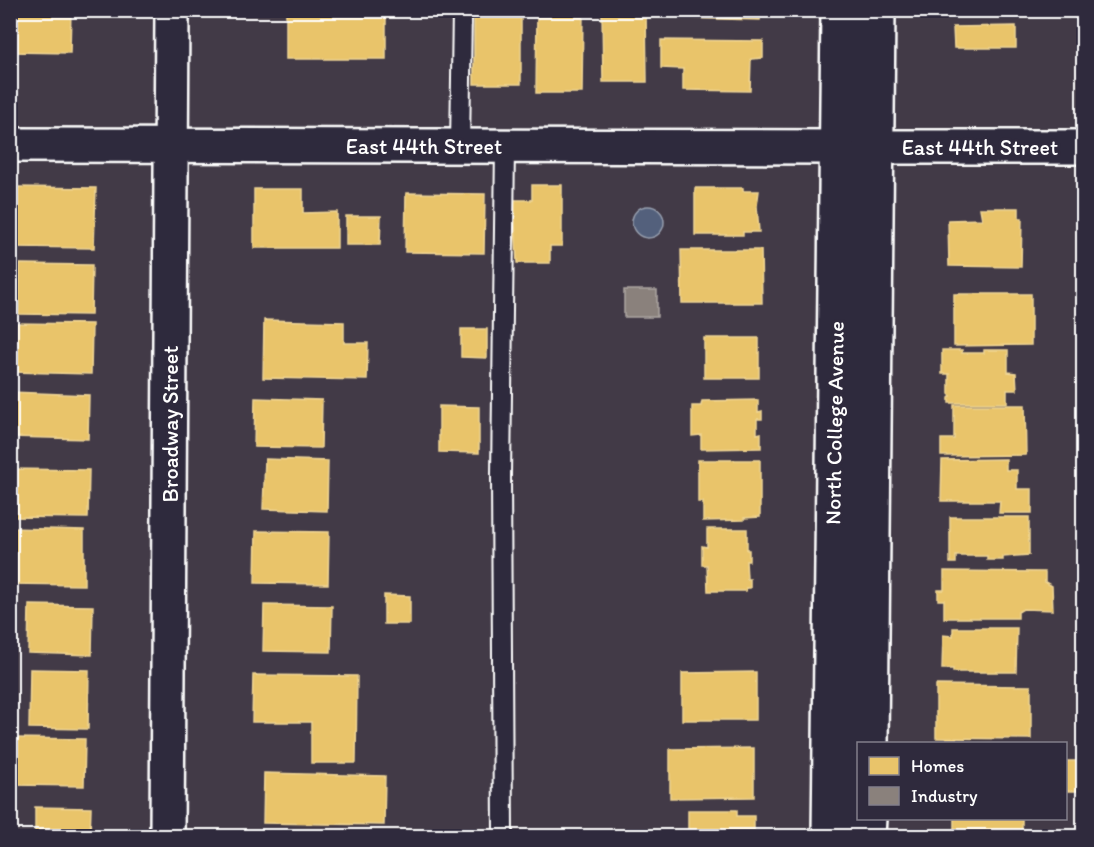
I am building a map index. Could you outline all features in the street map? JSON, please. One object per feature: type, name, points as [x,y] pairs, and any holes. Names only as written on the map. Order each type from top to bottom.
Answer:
[{"type":"street","name":"Broadway Street","points":[[167,837],[172,10]]},
{"type":"street","name":"North College Avenue","points":[[830,837],[838,10]]},
{"type":"street","name":"North College Avenue","points":[[871,742],[878,10]]},
{"type":"street","name":"East 44th Street","points":[[10,145],[837,147]]},
{"type":"street","name":"East 44th Street","points":[[877,147],[1083,147]]},
{"type":"street","points":[[868,837],[869,820]]},
{"type":"lane","points":[[460,146],[462,10]]},
{"type":"lane","name":"North College Avenue","points":[[850,837],[858,10]]},
{"type":"lane","points":[[503,837],[501,476],[506,146]]},
{"type":"water","points":[[648,206],[659,211],[664,222],[659,233],[648,238],[637,233],[632,222],[637,211]]},
{"type":"building: Homes","points":[[11,10],[71,10],[70,53],[10,52]]},
{"type":"building: Homes","points":[[286,10],[386,10],[386,59],[286,59]]},
{"type":"building: Homes","points":[[521,10],[521,84],[474,84],[474,11]]},
{"type":"building: Homes","points":[[683,10],[761,10],[760,20],[682,18]]},
{"type":"building: Homes","points":[[537,12],[583,13],[582,93],[536,93]]},
{"type":"building: Homes","points":[[602,13],[646,13],[647,82],[603,82]]},
{"type":"building: Homes","points":[[1016,26],[1016,48],[954,48],[953,27]]},
{"type":"building: Homes","points":[[661,40],[763,41],[763,58],[751,59],[750,91],[683,90],[683,69],[661,68]]},
{"type":"building: Homes","points":[[532,185],[562,185],[562,246],[550,246],[550,263],[517,263],[514,200],[532,200]]},
{"type":"building: Homes","points":[[15,187],[96,188],[94,248],[14,247]]},
{"type":"building: Homes","points":[[695,188],[743,188],[743,191],[759,191],[757,206],[759,232],[743,232],[743,235],[695,235]]},
{"type":"building: Homes","points":[[254,189],[303,189],[303,213],[337,212],[337,248],[254,248]]},
{"type":"building: Homes","points":[[406,193],[485,194],[484,253],[405,252]]},
{"type":"building: Homes","points":[[980,208],[1019,208],[1019,218],[1022,218],[1021,267],[949,266],[948,220],[982,219]]},
{"type":"building: Homes","points":[[346,216],[381,216],[380,245],[346,245]]},
{"type":"building: Homes","points":[[681,250],[761,250],[762,303],[682,303]]},
{"type":"building: Homes","points":[[20,264],[92,265],[91,315],[19,314]]},
{"type":"building: Homes","points":[[954,294],[1031,294],[1031,345],[954,346]]},
{"type":"building: Homes","points":[[264,320],[344,322],[344,343],[368,343],[367,380],[263,378]]},
{"type":"building: Homes","points":[[13,323],[92,324],[91,374],[12,372]]},
{"type":"building: Homes","points":[[461,329],[487,329],[487,358],[461,357]]},
{"type":"building: Homes","points":[[704,338],[759,338],[759,378],[704,378]]},
{"type":"building: Homes","points":[[942,350],[984,353],[984,350],[1008,350],[1008,372],[1016,373],[1017,390],[1007,390],[1007,403],[949,403],[951,396],[949,394],[949,374],[942,374]]},
{"type":"building: Homes","points":[[10,392],[89,395],[88,439],[10,437]]},
{"type":"building: Homes","points":[[255,398],[322,400],[321,448],[254,447]]},
{"type":"building: Homes","points":[[758,400],[758,412],[762,411],[762,419],[757,419],[757,434],[761,433],[761,448],[701,449],[701,435],[692,436],[692,406],[701,406],[702,401]]},
{"type":"building: Homes","points":[[954,405],[1025,405],[1026,455],[941,456],[941,439],[954,439]]},
{"type":"building: Homes","points":[[439,406],[479,407],[479,453],[439,452]]},
{"type":"building: Homes","points":[[265,459],[328,461],[327,511],[263,509]]},
{"type":"building: Homes","points":[[1006,459],[1006,470],[1017,470],[1017,489],[1032,489],[1032,513],[999,513],[1000,501],[941,501],[942,460]]},
{"type":"building: Homes","points":[[698,460],[760,460],[760,517],[744,518],[744,520],[703,521],[703,502],[698,502]]},
{"type":"building: Homes","points":[[10,469],[89,470],[88,518],[10,517]]},
{"type":"building: Homes","points":[[950,517],[1029,517],[1029,555],[1003,557],[1003,560],[987,560],[987,556],[956,556],[956,563],[950,563]]},
{"type":"building: Homes","points":[[10,528],[84,530],[84,585],[10,584]]},
{"type":"building: Homes","points":[[707,529],[747,529],[749,561],[746,561],[750,588],[746,588],[746,591],[708,591],[707,565],[702,565],[702,546],[707,547]]},
{"type":"building: Homes","points":[[256,531],[329,532],[328,584],[255,583]]},
{"type":"building: Homes","points":[[944,571],[1045,572],[1045,582],[1052,586],[1053,610],[1023,609],[1018,612],[1018,618],[944,618],[944,600],[938,600],[938,590],[944,590]]},
{"type":"building: Homes","points":[[384,595],[410,596],[410,624],[384,624]]},
{"type":"building: Homes","points":[[29,605],[93,606],[92,655],[28,653]]},
{"type":"building: Homes","points":[[264,605],[332,606],[331,652],[263,651]]},
{"type":"building: Homes","points":[[953,628],[1017,628],[1016,672],[953,672],[953,669],[942,669],[943,635],[953,636]]},
{"type":"building: Homes","points":[[30,669],[89,670],[88,729],[29,728]]},
{"type":"building: Homes","points":[[756,672],[756,720],[682,720],[682,673]]},
{"type":"building: Homes","points":[[253,675],[357,676],[356,763],[311,763],[311,722],[252,722]]},
{"type":"building: Homes","points":[[936,685],[1031,686],[1031,739],[936,738]]},
{"type":"building: Homes","points":[[13,738],[85,739],[84,786],[13,785]]},
{"type":"building: Homes","points":[[754,748],[754,797],[670,798],[670,749]]},
{"type":"building: Homes","points":[[1067,761],[1084,761],[1084,791],[1067,791]]},
{"type":"building: Homes","points":[[264,773],[385,776],[384,825],[263,823]]},
{"type":"building: Homes","points":[[35,807],[91,808],[90,836],[35,836]]},
{"type":"building: Homes","points":[[688,810],[737,810],[737,816],[754,816],[754,836],[688,836]]},
{"type":"building: Homes","points":[[954,820],[1022,820],[1022,836],[954,836]]},
{"type":"building: Industry","points":[[624,290],[657,290],[657,317],[624,317]]}]
